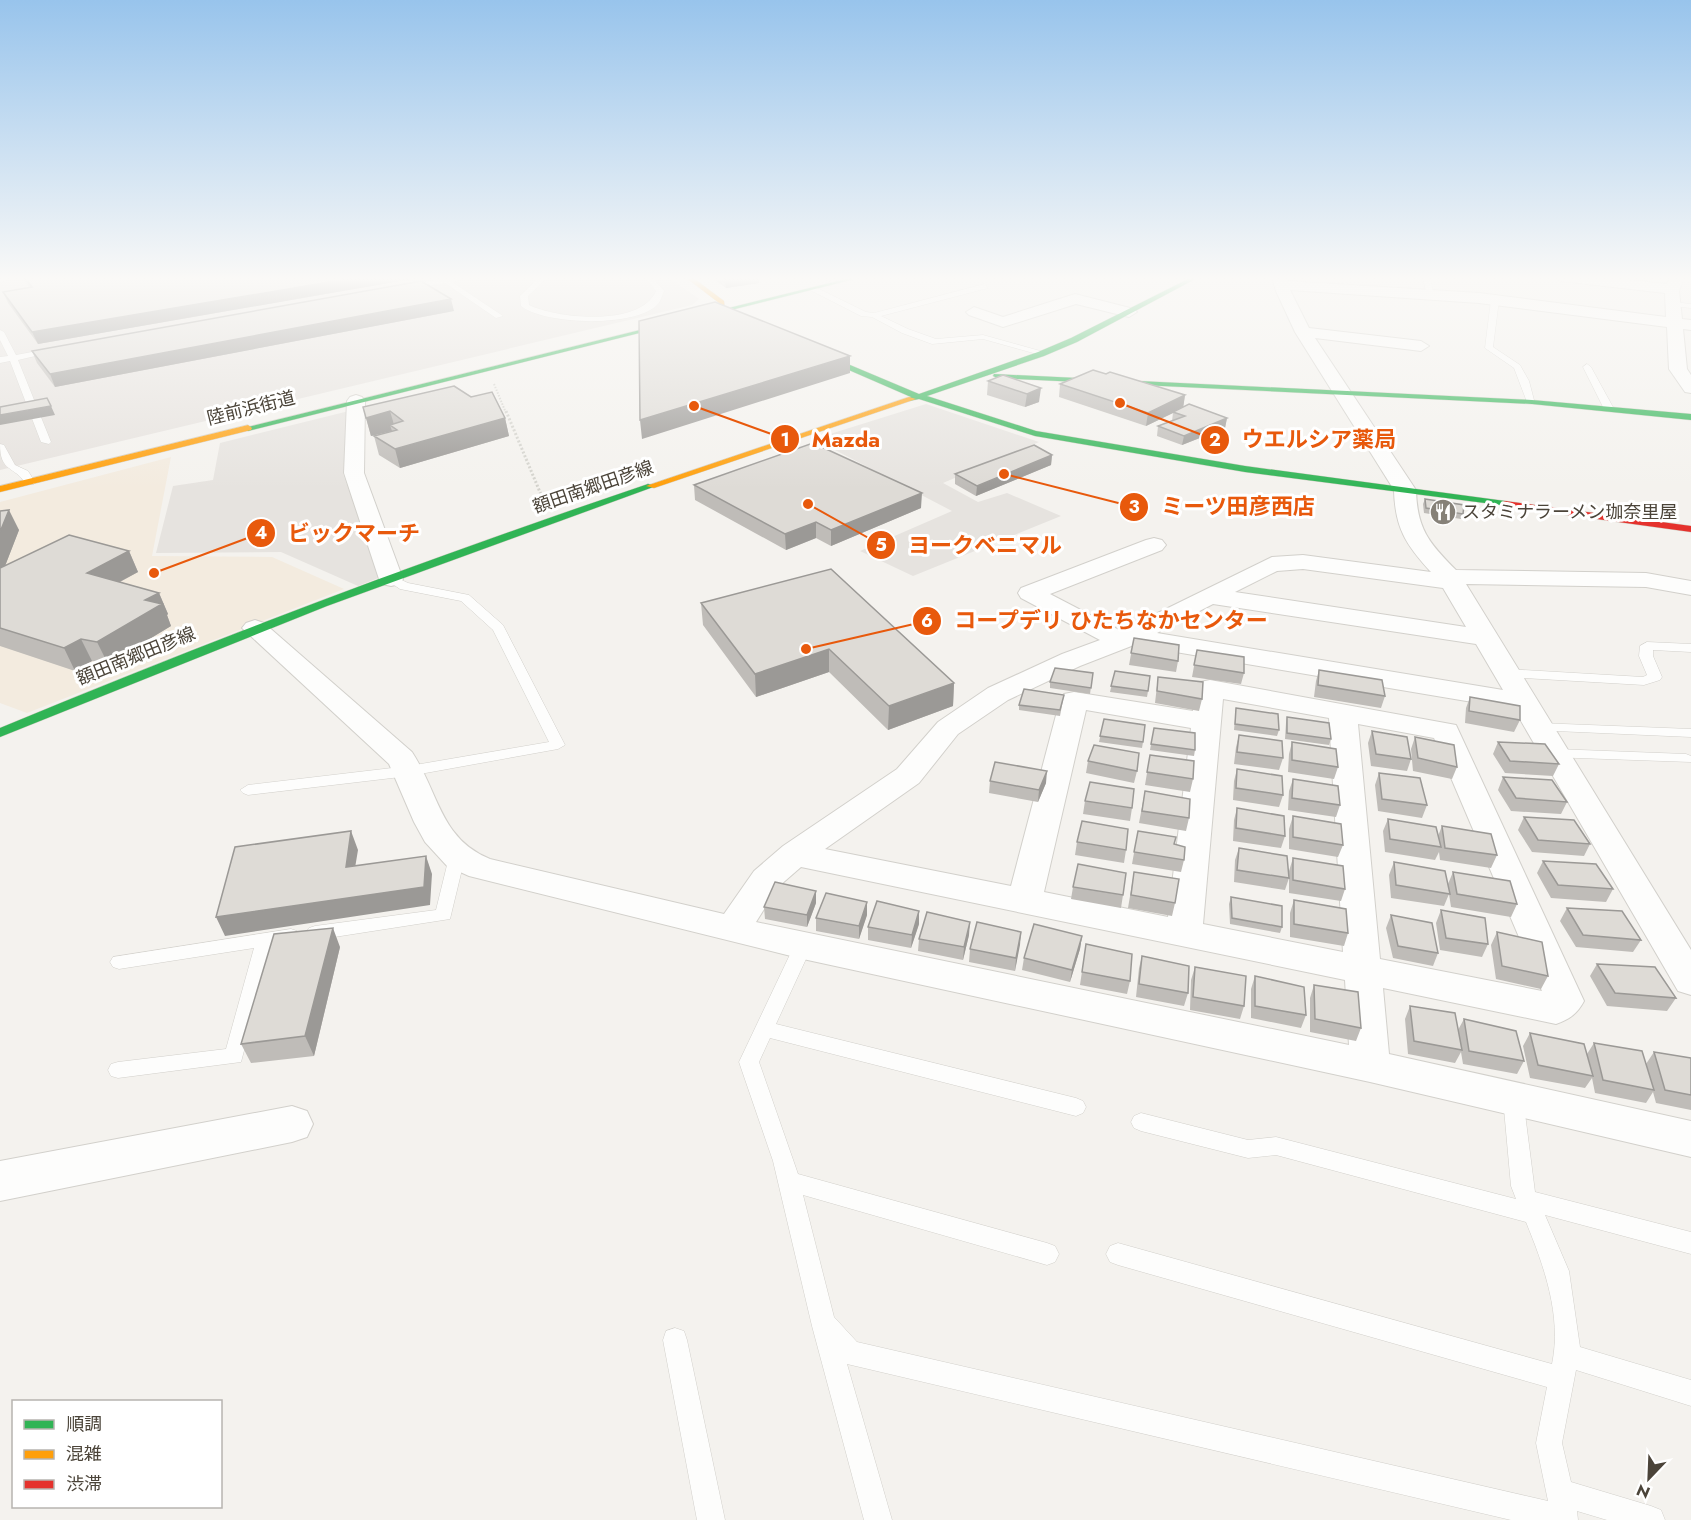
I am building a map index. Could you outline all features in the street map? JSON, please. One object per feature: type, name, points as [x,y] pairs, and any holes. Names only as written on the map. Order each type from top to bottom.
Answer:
[{"type":"main road","name":"陸前浜街道","points":[[0,489],[27,477],[555,348]]},
{"type":"main road","name":"陸前浜街道","points":[[0,479],[27,477],[356,401],[565,348]]},
{"type":"main road","points":[[805,348],[917,396],[1045,435],[1245,469],[1691,529]]},
{"type":"main road","name":"額田南郷田彦線","points":[[0,733],[92,693],[255,628],[546,522],[983,375],[1055,348]]},
{"type":"main road","points":[[983,375],[1532,402],[1691,417]]},
{"type":"street","points":[[1313,348],[1406,490],[1405,509],[1409,530],[1451,579],[1554,754],[1679,943],[1691,981]]},
{"type":"street","points":[[1680,348],[1678,369],[1691,388]]},
{"type":"street","points":[[356,401],[354,473],[391,579]]},
{"type":"street","points":[[1154,545],[1030,593],[1126,639],[1530,714]]},
{"type":"street","points":[[732,929],[766,879],[795,854],[908,776],[948,728],[998,694],[1071,660],[1126,639],[1272,564],[1303,562],[1451,579],[1646,580],[1691,588]]},
{"type":"street","points":[[1209,596],[1484,637]]},
{"type":"street","points":[[255,628],[401,759],[410,771],[428,822],[440,840],[457,857],[481,868],[803,946],[1370,1066],[1691,1138]]},
{"type":"street","points":[[795,854],[1025,899],[1184,932],[1361,968],[1556,1009],[1565,1001],[1446,731],[1210,688],[1184,932]]},
{"type":"street","points":[[1025,899],[1074,700],[1206,722]]},
{"type":"street","points":[[1343,712],[1370,1066]]},
{"type":"street","points":[[0,1181],[292,1124]]},
{"type":"lane","points":[[8,348],[46,442]]},
{"type":"lane","points":[[1020,348],[1041,354]]},
{"type":"lane","points":[[1490,348],[1495,354],[1512,362],[1520,369],[1532,402]]},
{"type":"lane","points":[[0,360],[60,350]]},
{"type":"lane","points":[[1587,367],[1609,409]]},
{"type":"lane","points":[[0,447],[11,467],[27,477]]},
{"type":"lane","points":[[248,790],[410,771],[558,745],[498,628],[465,598],[404,586],[391,579]]},
{"type":"lane","points":[[1506,673],[1644,681],[1655,677],[1646,656],[1647,646],[1691,648]]},
{"type":"lane","points":[[1530,714],[1691,733]]},
{"type":"lane","points":[[1554,754],[1686,759]]},
{"type":"lane","points":[[119,962],[265,939],[444,915],[457,857]]},
{"type":"lane","points":[[118,1070],[234,1056],[265,939]]},
{"type":"lane","points":[[803,946],[749,1062],[784,1161],[824,1323],[878,1520]]},
{"type":"lane","points":[[764,1029],[1076,1107]]},
{"type":"lane","points":[[824,1323],[850,1353],[1565,1519],[1550,1443],[1569,1342],[1557,1270],[1522,1186],[1513,1098]]},
{"type":"lane","points":[[1142,1122],[1248,1149],[1276,1146],[1691,1243]]},
{"type":"lane","points":[[788,1181],[1047,1254]]},
{"type":"lane","points":[[1118,1254],[1564,1367],[1691,1393]]},
{"type":"lane","points":[[675,1340],[711,1520]]},
{"type":"lane","points":[[1560,1492],[1651,1520]]},
{"type":"path","points":[[488,368],[546,505],[546,522]]},
{"type":"shaded area","points":[[0,348],[512,348],[0,470]]},
{"type":"shaded area","points":[[926,404],[1039,442],[943,483],[978,502],[1007,493],[1061,516],[913,576],[860,551],[952,511],[814,439]]},
{"type":"shaded area","points":[[349,411],[343,474],[381,577],[358,586],[281,552],[156,553],[173,486],[213,480],[220,443]]},
{"type":"shaded area","points":[[171,457],[152,556],[272,557],[344,589],[27,713],[0,703],[0,502]]},
{"type":"building","points":[[49,348],[189,348],[50,374],[32,351]]},
{"type":"building","points":[[639,348],[830,348],[850,356],[640,420]]},
{"type":"building","points":[[1093,370],[1106,374],[1110,372],[1185,395],[1148,413],[1060,384]]},
{"type":"building","points":[[1003,375],[1041,388],[1027,394],[988,381]]},
{"type":"building","points":[[454,386],[471,397],[492,392],[505,418],[395,449],[374,436],[397,430],[390,425],[403,421],[390,411],[366,418],[363,407]]},
{"type":"building","points":[[47,398],[51,406],[0,415],[0,407]]},
{"type":"building","points":[[1189,404],[1227,418],[1184,436],[1158,426],[1185,416],[1173,412]]},
{"type":"building","points":[[813,443],[922,493],[831,530],[816,522],[785,534],[694,485]]},
{"type":"building","points":[[1034,445],[1052,455],[977,486],[955,474]]},
{"type":"building","points":[[1425,499],[1464,505],[1463,514],[1426,508]]},
{"type":"building","points":[[9,510],[0,532],[0,511]]},
{"type":"building","points":[[69,535],[129,551],[87,573],[159,593],[145,600],[162,604],[97,642],[81,639],[64,648],[0,628],[0,568]]},
{"type":"building","points":[[831,569],[954,683],[889,706],[829,649],[755,674],[701,603]]},
{"type":"building","points":[[1134,638],[1179,645],[1178,661],[1131,653]]},
{"type":"building","points":[[1197,650],[1244,657],[1244,673],[1194,665]]},
{"type":"building","points":[[1055,668],[1093,673],[1091,688],[1050,682]]},
{"type":"building","points":[[1319,670],[1382,680],[1385,696],[1318,685]]},
{"type":"building","points":[[1115,671],[1150,676],[1148,691],[1111,686]]},
{"type":"building","points":[[1158,677],[1203,682],[1202,699],[1157,691]]},
{"type":"building","points":[[1024,689],[1064,695],[1060,710],[1019,705]]},
{"type":"building","points":[[1470,697],[1520,706],[1520,720],[1469,711]]},
{"type":"building","points":[[1236,708],[1278,714],[1279,730],[1235,724]]},
{"type":"building","points":[[1287,717],[1329,723],[1331,739],[1287,733]]},
{"type":"building","points":[[1104,719],[1145,725],[1143,742],[1100,736]]},
{"type":"building","points":[[1154,728],[1195,733],[1195,750],[1151,744]]},
{"type":"building","points":[[1372,731],[1407,737],[1411,759],[1376,754]]},
{"type":"building","points":[[1239,735],[1282,741],[1283,758],[1237,752]]},
{"type":"building","points":[[1415,737],[1454,745],[1457,767],[1418,758]]},
{"type":"building","points":[[1292,742],[1336,749],[1338,767],[1292,760]]},
{"type":"building","points":[[1498,742],[1545,744],[1559,764],[1510,761]]},
{"type":"building","points":[[1094,745],[1139,753],[1137,771],[1088,761]]},
{"type":"building","points":[[1150,755],[1194,761],[1193,779],[1147,772]]},
{"type":"building","points":[[995,762],[1047,771],[1039,790],[990,781]]},
{"type":"building","points":[[1237,769],[1282,776],[1283,795],[1236,788]]},
{"type":"building","points":[[1379,773],[1420,778],[1427,805],[1382,799]]},
{"type":"building","points":[[1503,777],[1552,780],[1567,802],[1516,798]]},
{"type":"building","points":[[1293,779],[1338,786],[1340,805],[1292,798]]},
{"type":"building","points":[[1090,782],[1134,789],[1132,808],[1085,801]]},
{"type":"building","points":[[1145,791],[1190,799],[1189,818],[1142,811]]},
{"type":"building","points":[[1237,808],[1284,816],[1285,836],[1236,828]]},
{"type":"building","points":[[1293,816],[1341,824],[1343,845],[1293,837]]},
{"type":"building","points":[[1524,817],[1574,820],[1590,844],[1538,840]]},
{"type":"building","points":[[1388,819],[1436,827],[1441,847],[1390,839]]},
{"type":"building","points":[[1082,821],[1128,829],[1126,850],[1077,842]]},
{"type":"building","points":[[1442,826],[1491,834],[1497,855],[1445,848]]},
{"type":"building","points":[[351,831],[346,867],[426,856],[424,887],[216,917],[235,847]]},
{"type":"building","points":[[1138,831],[1176,837],[1174,844],[1185,847],[1184,860],[1134,852]]},
{"type":"building","points":[[1239,848],[1287,856],[1289,878],[1237,870]]},
{"type":"building","points":[[1293,858],[1343,866],[1345,889],[1293,880]]},
{"type":"building","points":[[1543,861],[1596,864],[1613,889],[1558,885]]},
{"type":"building","points":[[1394,862],[1445,871],[1450,894],[1396,885]]},
{"type":"building","points":[[1078,864],[1126,873],[1123,895],[1073,887]]},
{"type":"building","points":[[1134,872],[1179,879],[1175,903],[1131,895]]},
{"type":"building","points":[[1453,872],[1510,881],[1517,904],[1457,894]]},
{"type":"building","points":[[775,882],[816,891],[807,915],[764,907]]},
{"type":"building","points":[[826,893],[867,902],[859,926],[816,918]]},
{"type":"building","points":[[1231,897],[1282,906],[1282,927],[1232,918]]},
{"type":"building","points":[[1294,900],[1346,909],[1348,933],[1294,924]]},
{"type":"building","points":[[877,901],[919,911],[912,935],[868,927]]},
{"type":"building","points":[[1567,908],[1622,911],[1641,940],[1583,935]]},
{"type":"building","points":[[1441,910],[1485,918],[1488,944],[1446,938]]},
{"type":"building","points":[[927,912],[970,922],[964,947],[919,939]]},
{"type":"building","points":[[1391,915],[1432,923],[1438,953],[1398,946]]},
{"type":"building","points":[[977,922],[1021,932],[1016,958],[970,949]]},
{"type":"building","points":[[1034,924],[1082,936],[1072,970],[1024,958]]},
{"type":"building","points":[[333,928],[305,1036],[241,1044],[274,934]]},
{"type":"building","points":[[1497,932],[1542,942],[1548,976],[1502,966]]},
{"type":"building","points":[[1086,944],[1132,954],[1130,981],[1082,972]]},
{"type":"building","points":[[1142,956],[1189,966],[1188,993],[1139,984]]},
{"type":"building","points":[[1597,964],[1655,967],[1676,998],[1615,993]]},
{"type":"building","points":[[1195,967],[1246,976],[1244,1006],[1193,997]]},
{"type":"building","points":[[1255,976],[1304,987],[1306,1015],[1255,1006]]},
{"type":"building","points":[[1314,985],[1358,992],[1361,1028],[1315,1019]]},
{"type":"building","points":[[1410,1006],[1455,1013],[1462,1050],[1414,1041]]},
{"type":"building","points":[[1464,1019],[1516,1031],[1524,1061],[1469,1051]]},
{"type":"building","points":[[1530,1033],[1584,1044],[1593,1076],[1538,1065]]},
{"type":"building","points":[[1594,1043],[1642,1051],[1654,1090],[1603,1080]]},
{"type":"building","points":[[1654,1052],[1691,1058],[1691,1095],[1665,1090]]},
{"type":"traffic: fast","points":[[248,428],[573,348]]},
{"type":"traffic: fast","points":[[912,399],[1055,348]]},
{"type":"traffic: fast","points":[[809,351],[917,396],[1035,433],[1245,469],[1505,504]]},
{"type":"traffic: fast","points":[[997,376],[1532,402],[1691,417]]},
{"type":"traffic: fast","points":[[0,733],[161,666],[323,603],[651,486]]},
{"type":"traffic: slow","points":[[651,486],[912,399]]},
{"type":"traffic: slow","points":[[0,489],[248,428]]},
{"type":"traffic: jam","points":[[1505,504],[1691,529]]},
{"type":"place","name":"ウエルシア薬局","points":[[1120,403]]},
{"type":"place","name":"Mazda","points":[[694,406]]},
{"type":"place","name":"ミーツ田彦西店","points":[[1004,474]]},
{"type":"place","name":"ヨークベニマル","points":[[808,504]]},
{"type":"place","name":"スタミナラーメン珈奈里屋","points":[[1443,512]]},
{"type":"place","name":"ビックマーチ","points":[[154,573]]},
{"type":"place","name":"コープデリ ひたちなかセンター","points":[[806,649]]}]
